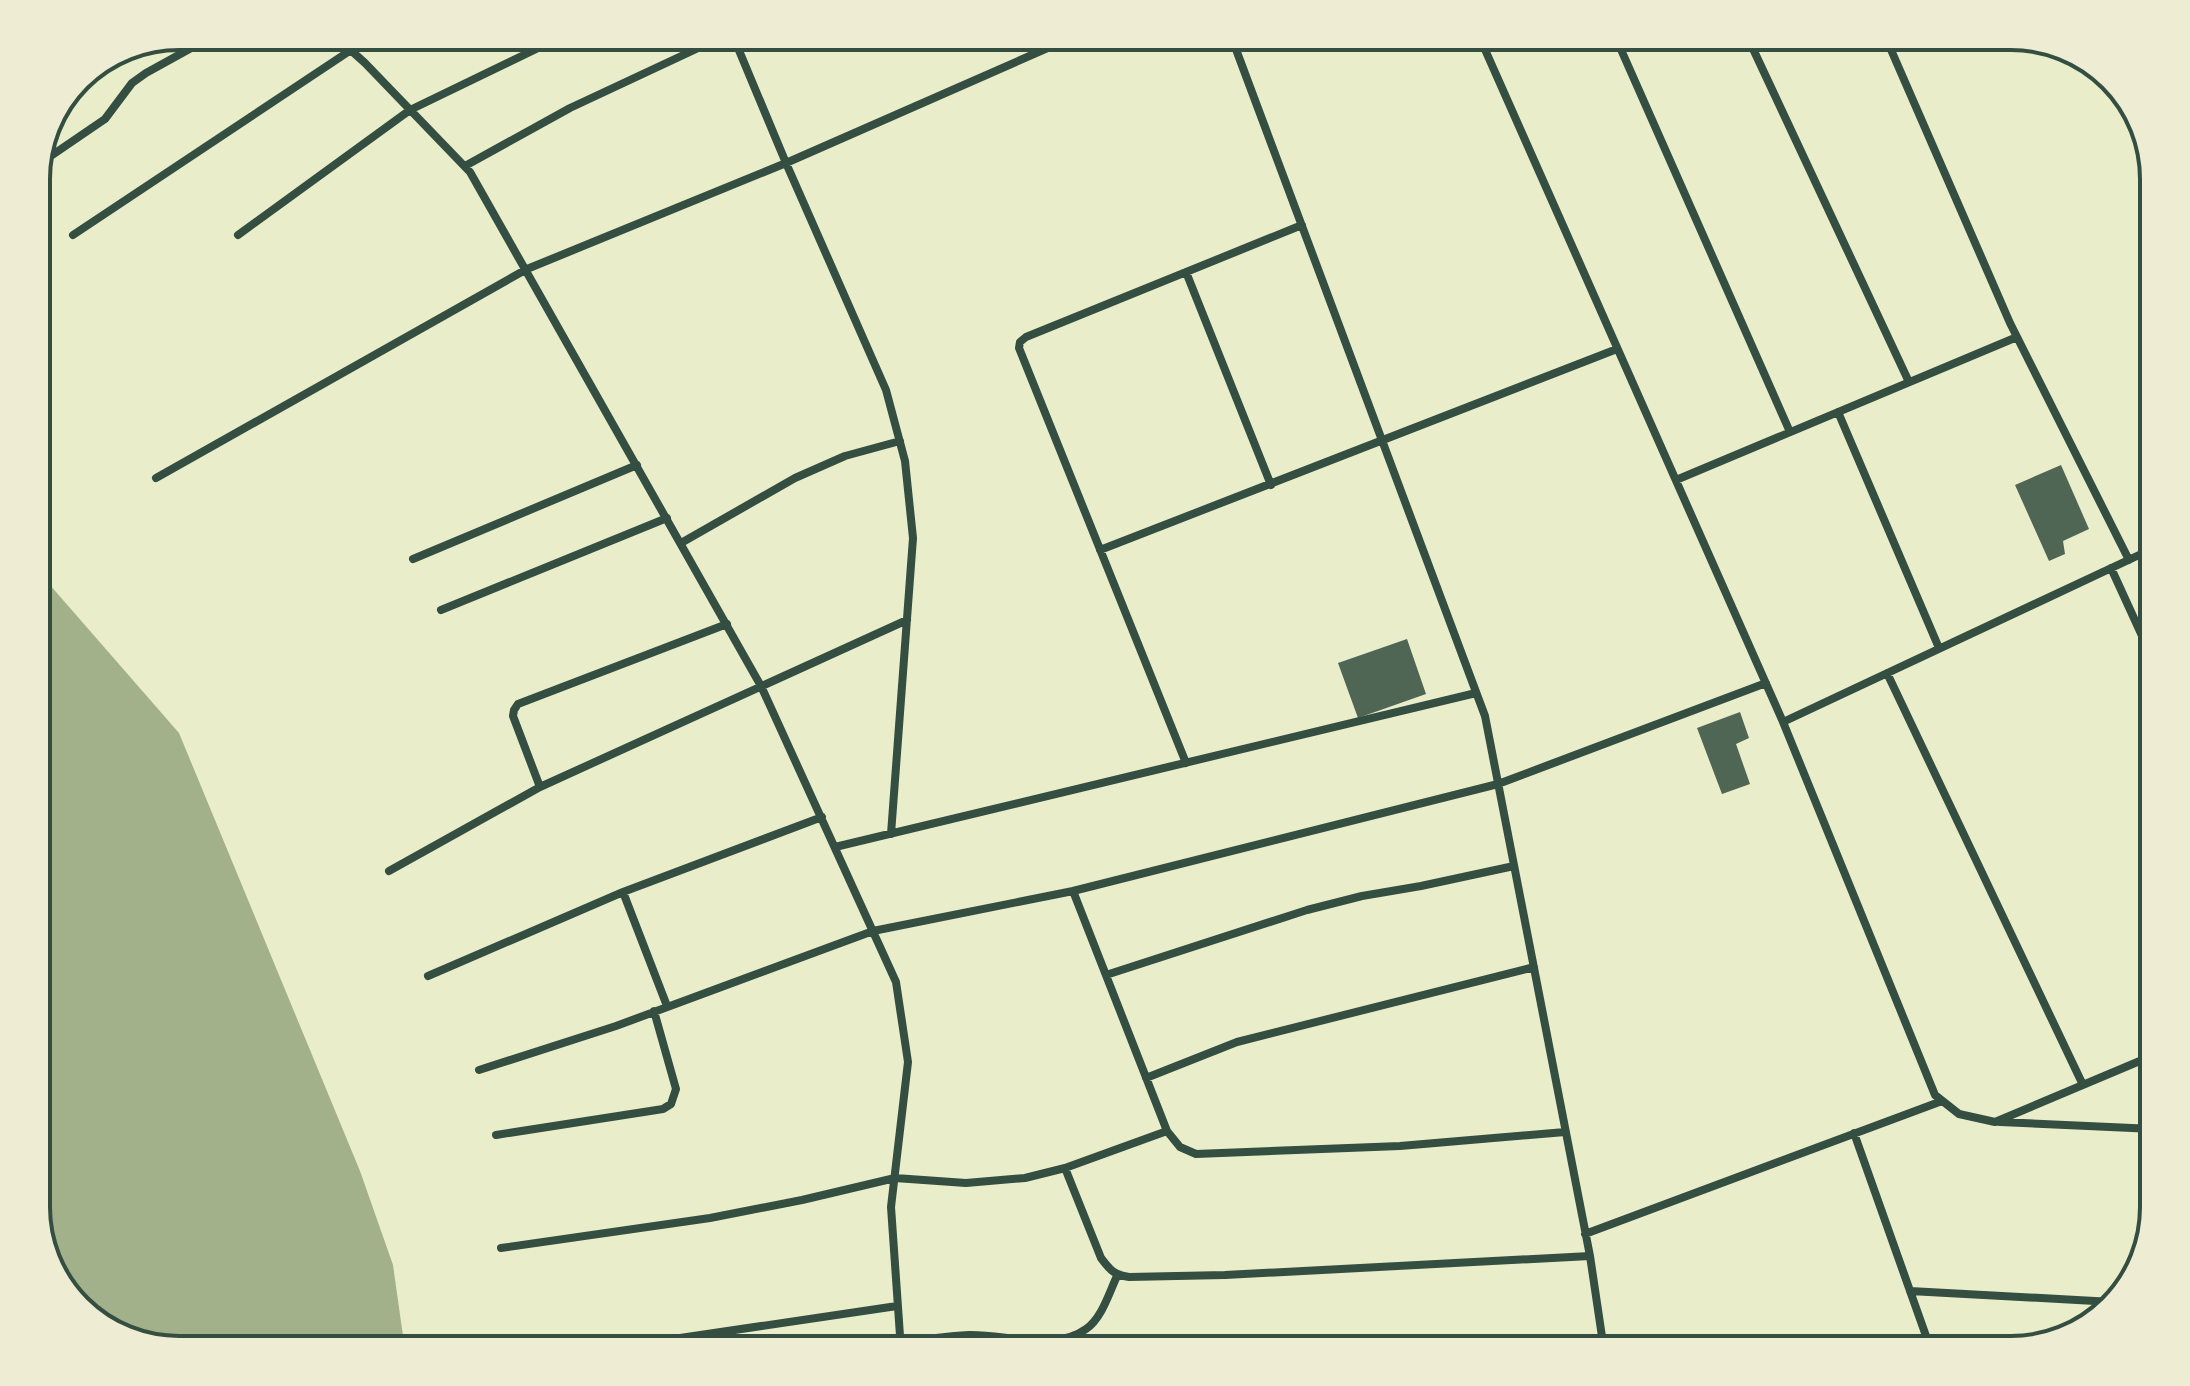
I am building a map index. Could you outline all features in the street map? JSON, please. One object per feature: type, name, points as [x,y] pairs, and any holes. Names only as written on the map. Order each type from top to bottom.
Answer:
[{"type":"street","points":[[52,155],[105,119],[132,83],[188,50]]},
{"type":"street","points":[[73,235],[351,50],[465,166],[527,269],[761,686],[896,982],[908,1062],[891,1207],[899,1336]]},
{"type":"street","points":[[238,235],[410,110],[534,50]]},
{"type":"street","points":[[465,166],[570,108],[694,50]]},
{"type":"street","points":[[739,50],[886,390],[905,461],[913,538],[891,834]]},
{"type":"street","points":[[156,478],[527,269],[786,163],[1043,50]]},
{"type":"street","points":[[1236,50],[1485,716],[1590,1256],[1602,1336]]},
{"type":"street","points":[[1485,50],[1783,722],[1935,1095],[1959,1114],[1995,1122],[2140,1128]]},
{"type":"street","points":[[1621,50],[1790,432]]},
{"type":"street","points":[[1754,50],[1909,382]]},
{"type":"street","points":[[1891,50],[2017,337],[2129,560]]},
{"type":"street","points":[[1186,763],[1019,348],[1020,342],[1302,225]]},
{"type":"street","points":[[1186,272],[1271,485]]},
{"type":"street","points":[[1676,480],[2017,337]]},
{"type":"street","points":[[1100,550],[1617,349]]},
{"type":"street","points":[[1838,412],[1939,648]]},
{"type":"street","points":[[681,543],[795,478],[845,456],[900,441]]},
{"type":"street","points":[[413,559],[637,465]]},
{"type":"street","points":[[441,610],[667,518]]},
{"type":"street","points":[[1783,722],[2140,555]]},
{"type":"street","points":[[2111,568],[2140,631]]},
{"type":"street","points":[[389,871],[540,787],[907,620]]},
{"type":"street","points":[[540,787],[513,716],[518,704],[727,624]]},
{"type":"street","points":[[1887,673],[2083,1085]]},
{"type":"street","points":[[479,1070],[616,1026],[873,931],[1073,891],[1498,784],[1766,683]]},
{"type":"street","points":[[835,847],[1476,693]]},
{"type":"street","points":[[428,976],[623,892],[822,817]]},
{"type":"street","points":[[1106,975],[1307,910],[1514,866]]},
{"type":"street","points":[[1073,891],[1167,1131],[1180,1147],[1196,1154],[1400,1146],[1565,1132]]},
{"type":"street","points":[[623,892],[667,1006]]},
{"type":"street","points":[[1146,1078],[1237,1042],[1534,967]]},
{"type":"street","points":[[496,1135],[663,1109],[671,1104],[676,1089],[654,1011]]},
{"type":"street","points":[[1995,1122],[2140,1061]]},
{"type":"street","points":[[1585,1234],[1942,1101]]},
{"type":"street","points":[[501,1248],[710,1218],[895,1178],[966,1183],[1025,1178],[1065,1168],[1167,1131]]},
{"type":"street","points":[[1854,1133],[1926,1336]]},
{"type":"street","points":[[1065,1168],[1101,1258],[1117,1276],[1225,1275],[1590,1256]]},
{"type":"street","points":[[1075,1336],[1089,1328],[1100,1313],[1117,1276]]},
{"type":"street","points":[[1910,1291],[2099,1301]]},
{"type":"street","points":[[694,1336],[897,1306]]},
{"type":"street","points":[[962,1336],[986,1336]]},
{"type":"shaded area","points":[[50,585],[179,733],[360,1171],[393,1265],[403,1336],[179,1336],[145,1332],[122,1323],[94,1304],[67,1272],[57,1249],[50,1216]]},
{"type":"building","points":[[2061,465],[2089,529],[2063,541],[2065,554],[2049,561],[2015,485]]},
{"type":"building","points":[[1407,639],[1426,694],[1358,718],[1338,663]]},
{"type":"building","points":[[1740,712],[1749,738],[1736,744],[1750,784],[1722,794],[1697,728]]}]
